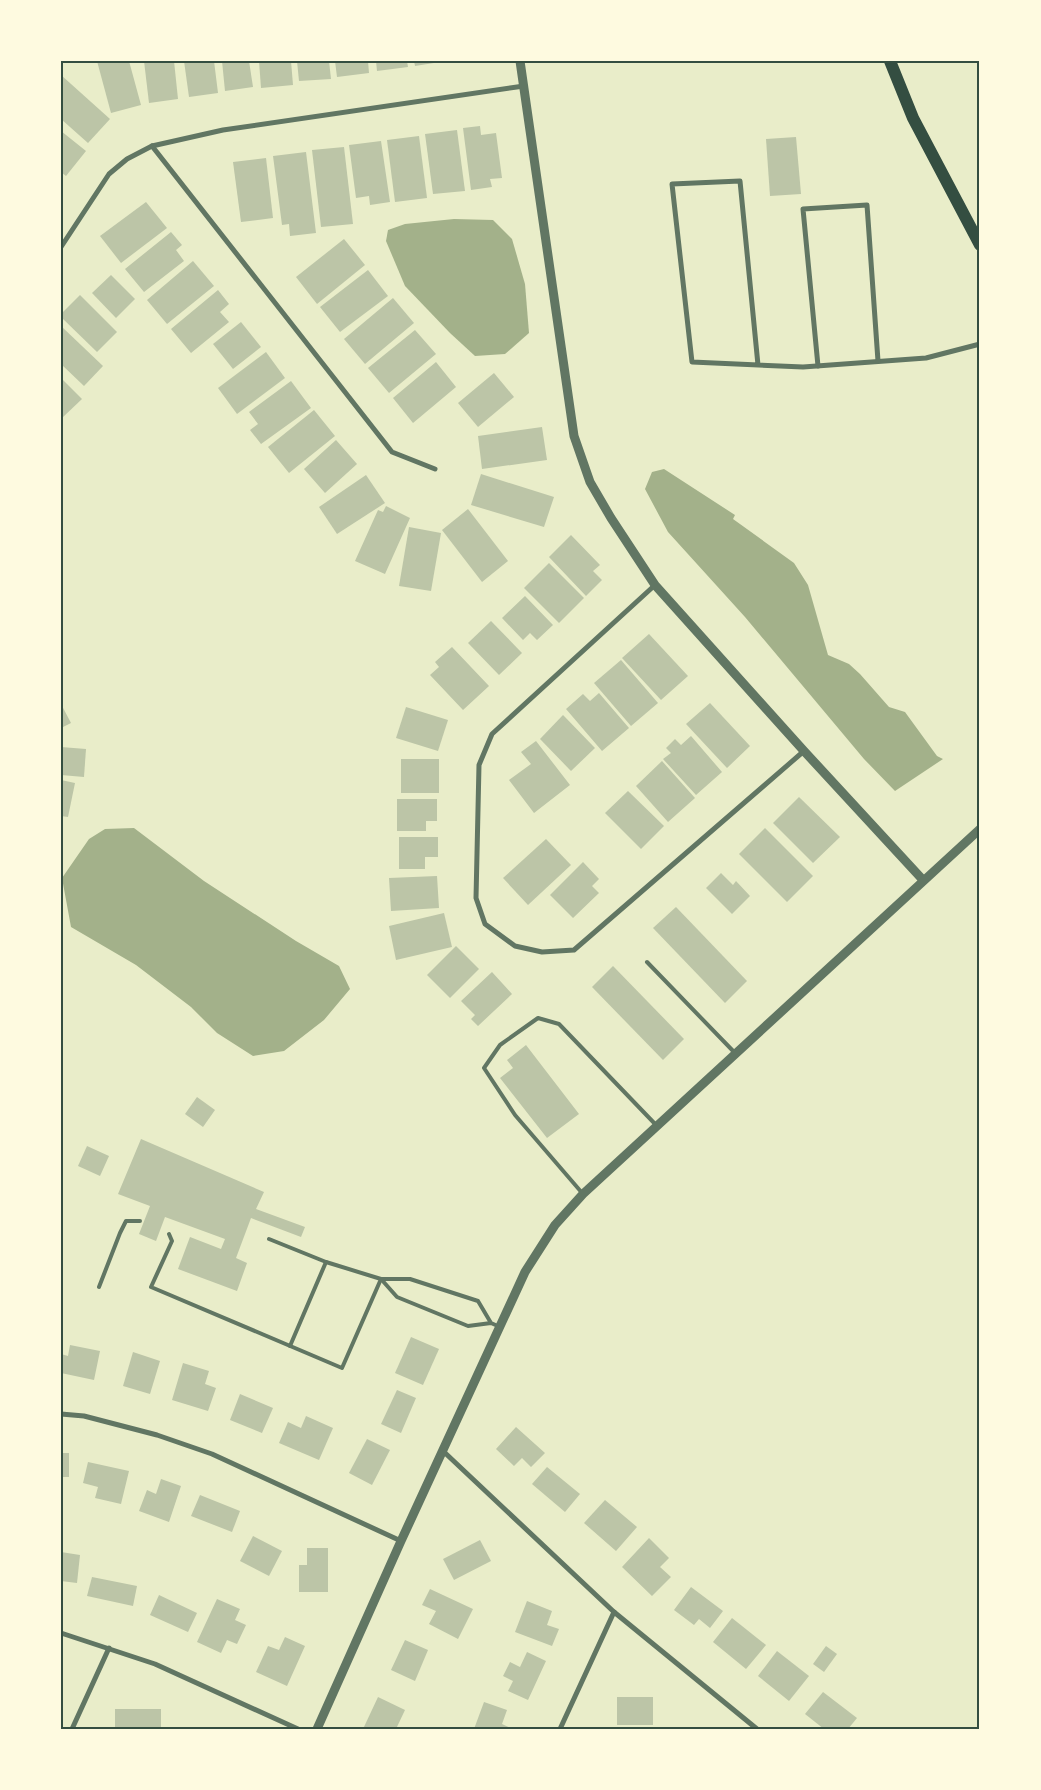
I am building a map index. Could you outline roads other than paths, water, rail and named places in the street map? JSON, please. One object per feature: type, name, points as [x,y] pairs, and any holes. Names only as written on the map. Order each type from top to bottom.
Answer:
[{"type":"main road","points":[[890,61],[913,118],[980,245]]},
{"type":"street","points":[[520,61],[574,436],[590,482],[655,586],[923,880]]},
{"type":"street","points":[[61,247],[109,174],[126,159],[152,146],[223,130],[524,86]]},
{"type":"street","points":[[152,146],[392,452],[434,469]]},
{"type":"street","points":[[758,365],[740,181],[672,184],[692,362],[758,365],[803,367],[926,358],[980,344]]},
{"type":"street","points":[[818,366],[803,209],[867,205],[878,361]]},
{"type":"street","points":[[655,586],[492,734],[479,765],[476,898],[485,924],[516,946],[542,952],[574,950],[804,751]]},
{"type":"street","points":[[317,1729],[401,1540],[525,1272],[555,1225],[583,1194],[735,1052],[980,829]]},
{"type":"street","points":[[61,1414],[84,1416],[157,1435],[212,1454],[401,1540]]},
{"type":"street","points":[[443,1451],[614,1612],[757,1729]]},
{"type":"street","points":[[560,1729],[614,1612]]},
{"type":"street","points":[[61,1633],[155,1664],[298,1729]]},
{"type":"street","points":[[72,1729],[109,1648]]},
{"type":"lane","points":[[647,962],[735,1052]]},
{"type":"lane","points":[[583,1194],[515,1115],[484,1068],[500,1045],[538,1018],[559,1024],[657,1126]]},
{"type":"lane","points":[[99,1288],[126,1221],[140,1221]]},
{"type":"lane","points":[[169,1234],[172,1241],[151,1287],[342,1368],[381,1279]]},
{"type":"lane","points":[[269,1239],[326,1262],[381,1279],[410,1279],[478,1301],[491,1323]]},
{"type":"lane","points":[[290,1346],[326,1262]]},
{"type":"lane","points":[[381,1279],[397,1297],[468,1326],[491,1323],[500,1326]]}]
